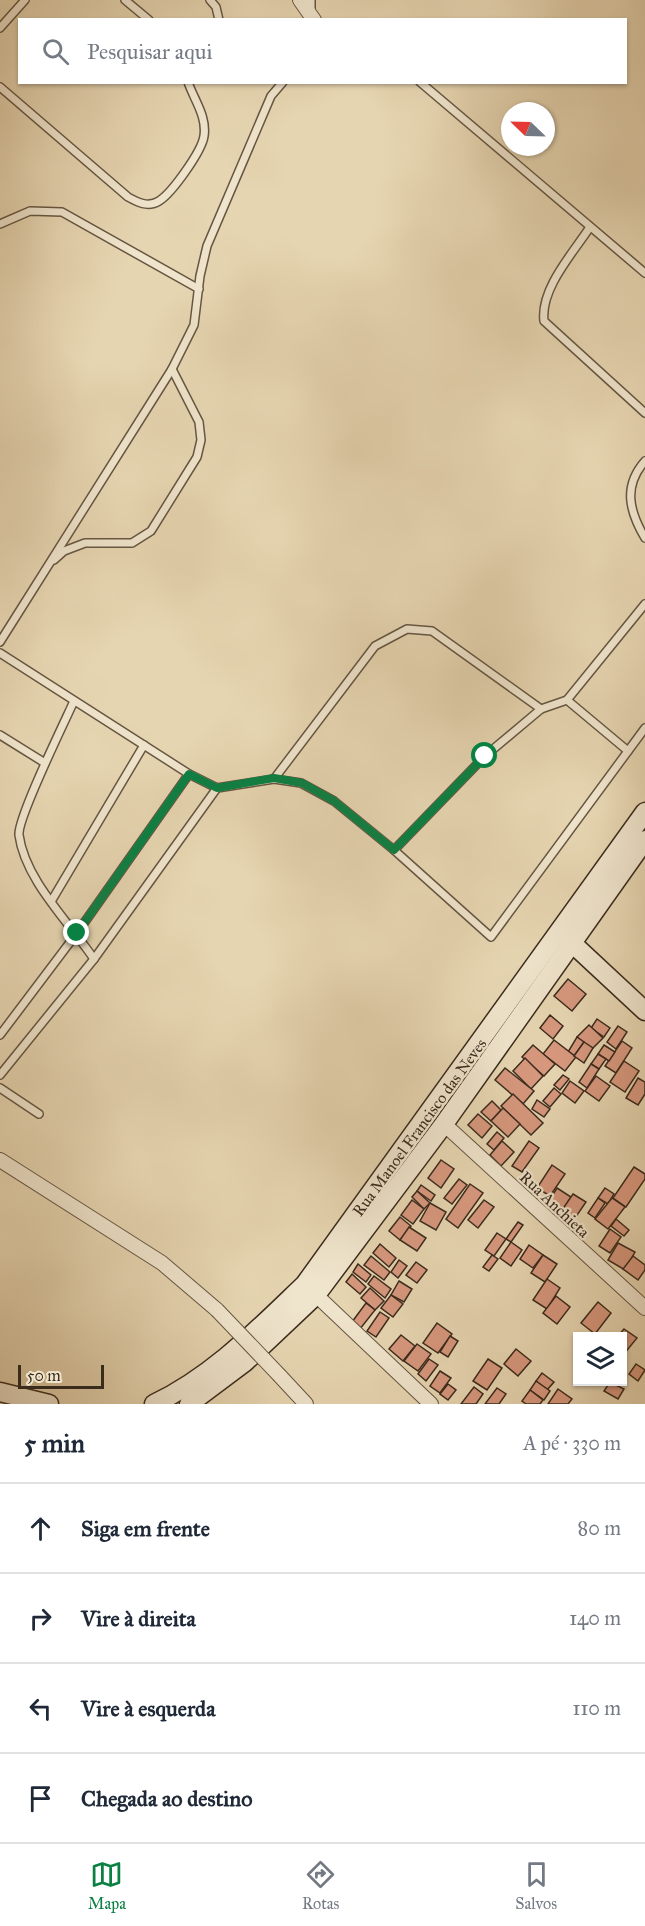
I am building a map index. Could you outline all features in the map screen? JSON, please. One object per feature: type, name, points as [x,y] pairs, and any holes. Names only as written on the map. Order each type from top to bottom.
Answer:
[{"type":"main road","name":"Rua Manoel Francisco das Neves","points":[[154,1404],[181,1392],[235,1351],[305,1284],[645,812]]},
{"type":"main road","name":"Rua Manoel Francisco das Neves","points":[[189,1404],[245,1362],[316,1294],[444,1124],[645,840]]},
{"type":"main road","points":[[573,944],[645,1011]]},
{"type":"main road","points":[[0,1392],[49,1404]]},
{"type":"street","points":[[300,0],[312,17]]},
{"type":"street","name":"Rua Anchieta","points":[[444,1124],[645,1308]]},
{"type":"street","points":[[0,1160],[162,1263],[217,1310],[306,1404]]},
{"type":"street","points":[[316,1294],[430,1404]]},
{"type":"lane","points":[[0,28],[25,0]]},
{"type":"lane","points":[[125,0],[147,18]]},
{"type":"lane","points":[[210,0],[216,7],[219,18]]},
{"type":"lane","points":[[311,0],[312,17]]},
{"type":"lane","points":[[0,87],[128,197],[144,204],[158,202],[182,176],[204,138],[204,119],[189,84]]},
{"type":"lane","points":[[0,642],[172,369],[194,325],[207,246],[271,96],[281,84]]},
{"type":"lane","points":[[422,84],[645,273]]},
{"type":"lane","points":[[0,224],[30,211],[62,212],[199,289]]},
{"type":"lane","points":[[590,226],[551,289],[542,309],[544,321],[645,413]]},
{"type":"lane","points":[[47,566],[64,551],[85,543],[132,543],[151,531],[197,457],[201,440],[199,423],[172,369]]},
{"type":"lane","points":[[645,461],[631,485],[630,502],[633,519],[645,538]]},
{"type":"lane","points":[[394,850],[485,756],[541,709],[567,700],[645,604]]},
{"type":"lane","points":[[274,778],[375,646],[407,629],[432,631],[541,709]]},
{"type":"lane","points":[[0,653],[189,774],[217,788],[274,778],[302,783],[334,801],[394,850],[491,937],[645,728]]},
{"type":"lane","points":[[567,700],[628,751]]},
{"type":"lane","points":[[74,701],[45,763],[18,832],[25,860],[36,881],[77,933],[94,959]]},
{"type":"lane","points":[[0,735],[45,763]]},
{"type":"lane","points":[[52,900],[144,745]]},
{"type":"lane","points":[[0,1035],[77,933],[189,774]]},
{"type":"lane","points":[[0,1075],[94,959],[217,788]]},
{"type":"lane","points":[[0,1088],[39,1114]]},
{"type":"building","points":[[568,979],[586,994],[572,1011],[554,996]]},
{"type":"building","points":[[550,1015],[563,1026],[553,1039],[540,1028]]},
{"type":"building","points":[[597,1019],[610,1028],[604,1037],[591,1028]]},
{"type":"building","points":[[589,1025],[603,1038],[591,1050],[577,1037]]},
{"type":"building","points":[[618,1026],[627,1032],[616,1049],[607,1042]]},
{"type":"building","points":[[577,1037],[584,1042],[574,1056],[568,1052]]},
{"type":"building","points":[[554,1040],[576,1057],[565,1071],[543,1054]]},
{"type":"building","points":[[622,1041],[632,1048],[616,1073],[605,1066]]},
{"type":"building","points":[[584,1042],[593,1048],[584,1063],[574,1056]]},
{"type":"building","points":[[533,1045],[555,1064],[544,1076],[522,1057]]},
{"type":"building","points":[[604,1045],[615,1052],[609,1061],[598,1054]]},
{"type":"building","points":[[598,1054],[606,1059],[599,1069],[591,1064]]},
{"type":"building","points":[[525,1058],[543,1076],[531,1089],[513,1071]]},
{"type":"building","points":[[624,1061],[639,1071],[625,1092],[610,1082]]},
{"type":"building","points":[[591,1064],[599,1069],[587,1088],[579,1082]]},
{"type":"building","points":[[505,1068],[534,1091],[523,1104],[495,1080]]},
{"type":"building","points":[[563,1075],[569,1079],[560,1090],[554,1085]]},
{"type":"building","points":[[596,1076],[610,1086],[599,1101],[585,1091]]},
{"type":"building","points":[[638,1078],[645,1082],[645,1094],[638,1105],[626,1098]]},
{"type":"building","points":[[570,1081],[584,1091],[575,1103],[562,1093]]},
{"type":"building","points":[[554,1088],[561,1094],[550,1107],[543,1101]]},
{"type":"building","points":[[513,1094],[543,1123],[531,1135],[501,1106]]},
{"type":"building","points":[[537,1100],[550,1109],[544,1117],[532,1109]]},
{"type":"building","points":[[492,1101],[501,1110],[491,1121],[481,1112]]},
{"type":"building","points":[[503,1108],[520,1124],[508,1137],[491,1121]]},
{"type":"building","points":[[478,1114],[492,1126],[482,1138],[468,1125]]},
{"type":"building","points":[[497,1132],[504,1138],[494,1150],[487,1144]]},
{"type":"building","points":[[502,1141],[514,1152],[501,1166],[490,1155]]},
{"type":"building","points":[[529,1141],[539,1148],[522,1172],[512,1166]]},
{"type":"building","points":[[441,1160],[454,1169],[441,1188],[428,1178]]},
{"type":"building","points":[[552,1165],[565,1174],[550,1196],[537,1188]]},
{"type":"building","points":[[634,1167],[645,1174],[645,1179],[626,1207],[613,1198]]},
{"type":"building","points":[[459,1179],[467,1185],[452,1204],[444,1198]]},
{"type":"building","points":[[470,1184],[483,1193],[458,1228],[446,1219]]},
{"type":"building","points":[[421,1185],[435,1195],[431,1201],[417,1191]]},
{"type":"building","points":[[557,1188],[571,1197],[563,1210],[549,1201]]},
{"type":"building","points":[[605,1188],[614,1194],[608,1204],[598,1198]]},
{"type":"building","points":[[417,1191],[430,1203],[424,1209],[412,1197]]},
{"type":"building","points":[[573,1194],[586,1202],[573,1221],[560,1213]]},
{"type":"building","points":[[598,1198],[605,1203],[595,1218],[588,1213]]},
{"type":"building","points":[[612,1198],[625,1207],[608,1229],[595,1219]]},
{"type":"building","points":[[412,1200],[424,1209],[413,1224],[401,1215]]},
{"type":"building","points":[[484,1200],[494,1207],[478,1228],[468,1220]]},
{"type":"building","points":[[430,1203],[446,1212],[436,1230],[420,1221]]},
{"type":"building","points":[[400,1217],[411,1226],[400,1240],[389,1231]]},
{"type":"building","points":[[616,1219],[629,1230],[624,1236],[611,1226]]},
{"type":"building","points":[[518,1222],[523,1225],[511,1242],[506,1239]]},
{"type":"building","points":[[409,1227],[426,1238],[417,1251],[400,1240]]},
{"type":"building","points":[[610,1229],[621,1237],[610,1253],[599,1246]]},
{"type":"building","points":[[497,1233],[506,1239],[494,1256],[485,1250]]},
{"type":"building","points":[[511,1242],[522,1250],[511,1266],[500,1258]]},
{"type":"building","points":[[618,1243],[635,1252],[625,1270],[608,1260]]},
{"type":"building","points":[[380,1244],[396,1258],[389,1267],[373,1253]]},
{"type":"building","points":[[529,1245],[543,1255],[533,1268],[520,1259]]},
{"type":"building","points":[[492,1255],[498,1259],[489,1271],[483,1267]]},
{"type":"building","points":[[543,1255],[557,1264],[545,1282],[531,1273]]},
{"type":"building","points":[[371,1256],[390,1272],[384,1280],[364,1265]]},
{"type":"building","points":[[633,1256],[645,1265],[645,1270],[638,1280],[623,1269]]},
{"type":"building","points":[[399,1260],[407,1266],[398,1278],[391,1272]]},
{"type":"building","points":[[416,1262],[427,1270],[417,1283],[406,1275]]},
{"type":"building","points":[[358,1264],[371,1275],[366,1282],[353,1272]]},
{"type":"building","points":[[352,1274],[366,1287],[360,1294],[346,1282]]},
{"type":"building","points":[[374,1276],[391,1289],[385,1298],[368,1284]]},
{"type":"building","points":[[547,1279],[560,1288],[547,1309],[533,1300]]},
{"type":"building","points":[[399,1281],[412,1289],[404,1302],[391,1295]]},
{"type":"building","points":[[370,1288],[384,1301],[375,1310],[361,1298]]},
{"type":"building","points":[[391,1295],[403,1304],[393,1317],[381,1308]]},
{"type":"building","points":[[556,1296],[570,1307],[557,1324],[543,1313]]},
{"type":"building","points":[[598,1302],[611,1313],[597,1332],[592,1332],[581,1323]]},
{"type":"building","points":[[366,1303],[375,1310],[360,1329],[352,1322]]},
{"type":"building","points":[[380,1312],[389,1318],[376,1337],[367,1331]]},
{"type":"building","points":[[437,1323],[452,1334],[438,1353],[423,1343]]},
{"type":"building","points":[[624,1329],[637,1338],[627,1350],[627,1332],[621,1332]]},
{"type":"building","points":[[401,1335],[415,1346],[403,1361],[389,1349]]},
{"type":"building","points":[[450,1336],[458,1341],[448,1357],[440,1352]]},
{"type":"building","points":[[417,1344],[431,1354],[418,1371],[404,1361]]},
{"type":"building","points":[[516,1349],[531,1361],[518,1376],[504,1364]]},
{"type":"building","points":[[429,1359],[438,1365],[426,1381],[418,1374]]},
{"type":"building","points":[[488,1359],[502,1368],[487,1390],[473,1381]]},
{"type":"building","points":[[636,1364],[645,1370],[638,1381],[629,1374]]},
{"type":"building","points":[[440,1371],[451,1378],[440,1393],[430,1386]]},
{"type":"building","points":[[542,1373],[554,1382],[547,1390],[536,1381]]},
{"type":"building","points":[[536,1381],[550,1391],[544,1400],[530,1390]]},
{"type":"building","points":[[448,1384],[456,1390],[448,1400],[440,1394]]},
{"type":"building","points":[[607,1386],[618,1386],[624,1389],[618,1399],[604,1391]]},
{"type":"building","points":[[474,1387],[483,1394],[476,1404],[461,1404]]},
{"type":"building","points":[[497,1388],[506,1394],[499,1404],[485,1404]]},
{"type":"building","points":[[558,1389],[572,1399],[568,1404],[548,1404]]},
{"type":"building","points":[[530,1390],[543,1400],[540,1404],[526,1404],[522,1401]]},
{"type":"route","points":[[77,933],[189,774],[217,788],[274,778],[302,783],[334,801],[394,850],[485,756]]}]
